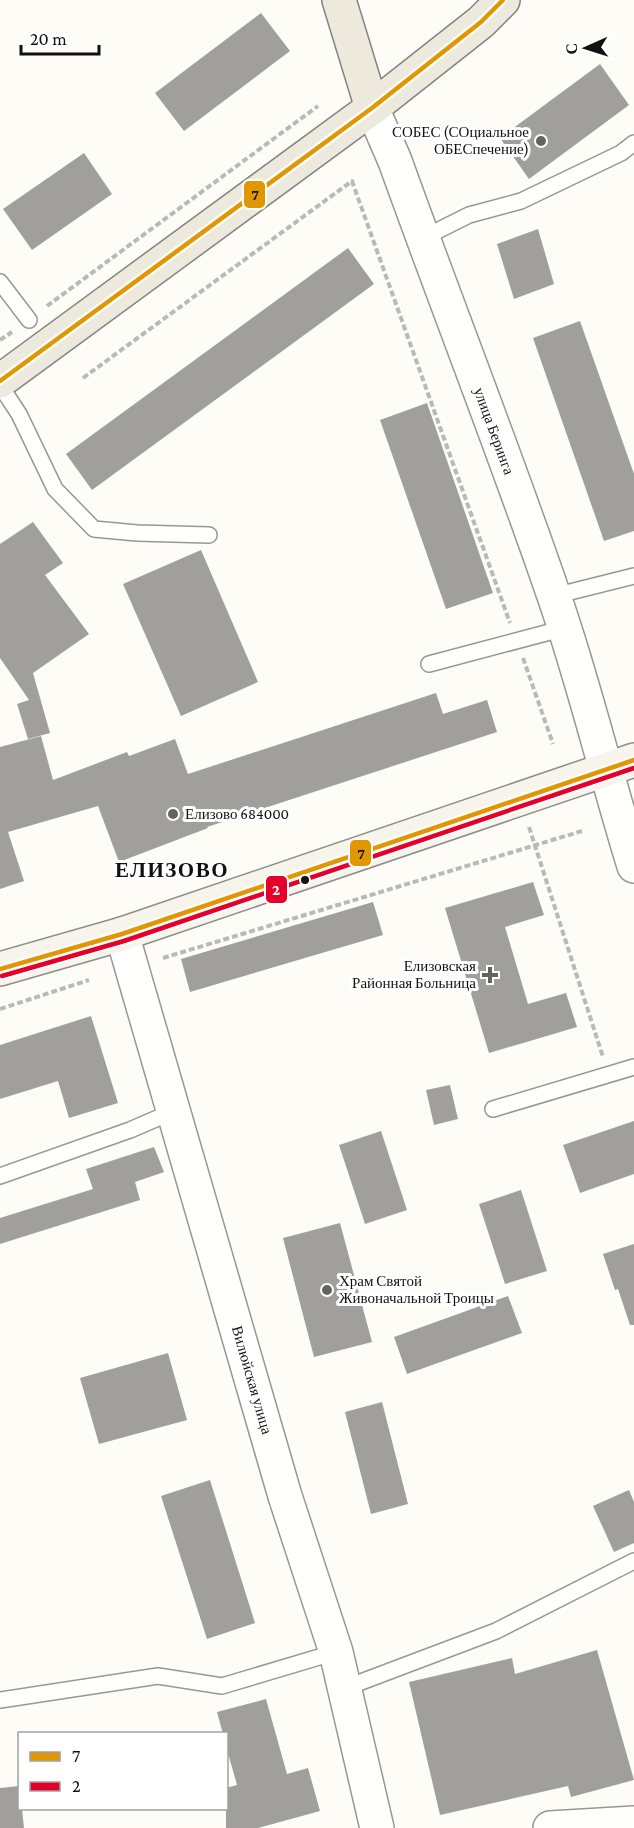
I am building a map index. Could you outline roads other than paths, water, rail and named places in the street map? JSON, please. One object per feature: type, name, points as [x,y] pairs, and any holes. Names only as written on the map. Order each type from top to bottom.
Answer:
[{"type":"main road","name":"улица Беринга","points":[[339,0],[372,108]]},
{"type":"main road","points":[[0,383],[372,108],[482,22],[503,0]]},
{"type":"main road","points":[[0,969],[122,934],[620,765]]},
{"type":"street","name":"улица Беринга","points":[[372,108],[395,161],[554,596],[596,729],[620,765],[634,866]]},
{"type":"street","name":"Вилюйская улица","points":[[122,934],[285,1496],[336,1652],[377,1828]]},
{"type":"street","points":[[550,1828],[634,1823]]},
{"type":"lane","points":[[423,238],[469,215],[520,201],[621,153],[634,143]]},
{"type":"lane","points":[[0,282],[29,320]]},
{"type":"lane","points":[[0,383],[19,414],[55,489],[94,529],[209,535]]},
{"type":"lane","points":[[554,596],[634,576]]},
{"type":"lane","points":[[429,664],[565,628]]},
{"type":"lane","points":[[493,1108],[634,1067]]},
{"type":"lane","points":[[0,1176],[130,1130],[174,1111]]},
{"type":"lane","points":[[345,1688],[496,1631],[634,1560]]},
{"type":"lane","points":[[0,1700],[158,1676],[222,1686],[336,1652]]},
{"type":"place","name":"СОБЕС (СОциальное ОБЕСпечение)","points":[[541,141]]},
{"type":"place","name":"Елизово 684000","points":[[173,814]]},
{"type":"place","name":"Елизовская Районная Больница","points":[[490,975]]},
{"type":"place","name":"Храм Святой Живоначальной Троицы","points":[[327,1290]]},
{"type":"district","name":"ЕЛИЗОВО","points":[[172,870]]}]
